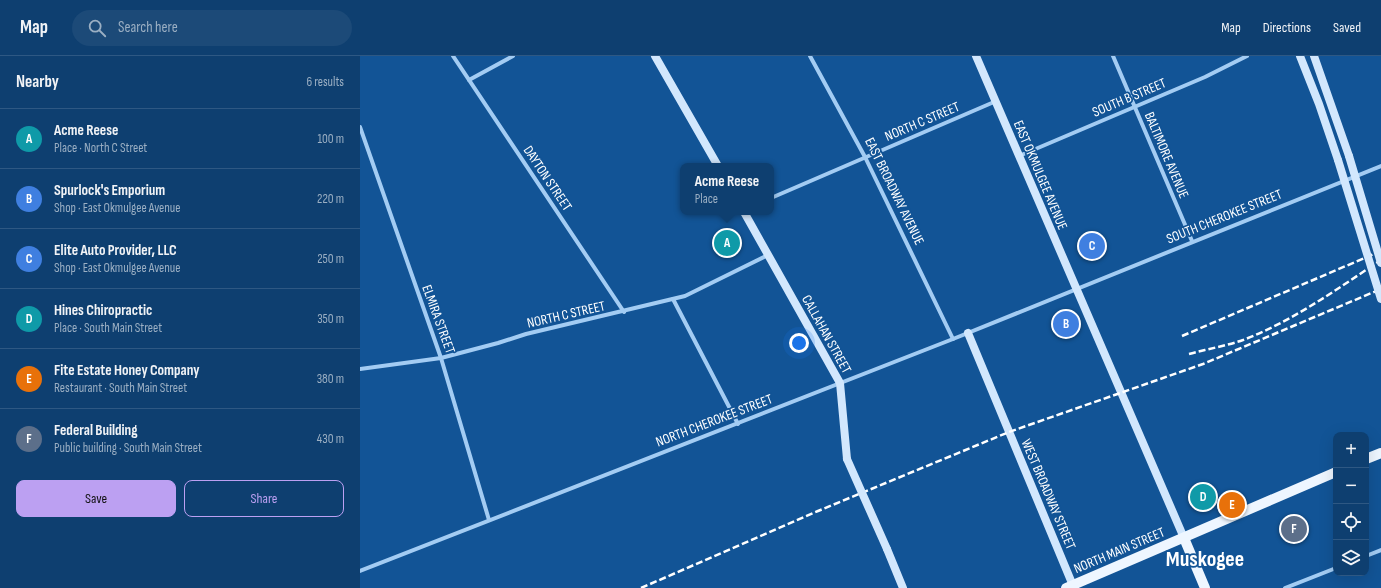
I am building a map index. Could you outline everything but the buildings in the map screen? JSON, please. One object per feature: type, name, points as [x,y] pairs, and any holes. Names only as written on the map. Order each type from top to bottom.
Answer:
[{"type":"main road","points":[[1369,458],[1381,452]]},
{"type":"main road","name":"NORTH MAIN STREET","points":[[1071,587],[1333,473]]},
{"type":"main road","points":[[1184,538],[1205,588]]},
{"type":"street","name":"DAYTON STREET","points":[[453,56],[624,312]]},
{"type":"street","points":[[469,80],[513,56]]},
{"type":"street","points":[[655,56],[716,163]]},
{"type":"street","name":"EAST BROADWAY AVENUE","points":[[810,56],[864,157],[953,339]]},
{"type":"street","name":"EAST OKMULGEE AVENUE","points":[[976,56],[994,102],[1184,538]]},
{"type":"street","name":"BALTIMORE AVENUE","points":[[1113,56],[1192,241]]},
{"type":"street","name":"SOUTH B STREET","points":[[1018,156],[1205,77],[1247,56]]},
{"type":"street","points":[[1300,56],[1320,104],[1381,299]]},
{"type":"street","points":[[1314,56],[1349,156],[1381,263]]},
{"type":"street","name":"NORTH C STREET","points":[[774,197],[994,102]]},
{"type":"street","name":"ELMIRA STREET","points":[[360,127],[441,358],[489,520]]},
{"type":"street","name":"SOUTH CHEROKEE STREET","points":[[1076,289],[1381,166]]},
{"type":"street","name":"CALLAHAN STREET","points":[[746,215],[840,383],[847,460],[903,588]]},
{"type":"street","name":"NORTH C STREET","points":[[360,369],[441,358],[532,332],[673,300],[685,296],[769,255]]},
{"type":"street","name":"NORTH CHEROKEE STREET","points":[[360,571],[738,424],[1076,289]]},
{"type":"street","points":[[673,300],[738,424]]},
{"type":"street","name":"WEST BROADWAY STREET","points":[[968,333],[1071,587]]},
{"type":"street","points":[[1369,555],[1381,550]]},
{"type":"street","points":[[1285,588],[1333,569]]},
{"type":"railway","points":[[1182,336],[1381,251]]},
{"type":"railway","points":[[1189,354],[1243,340],[1279,324],[1314,304],[1381,260]]},
{"type":"railway","points":[[641,588],[818,511],[1009,432],[1203,364],[1381,289]]},
{"type":"place","name":"Acme Reese","points":[[727,243]]},
{"type":"place","name":"Elite Auto Provider, LLC","points":[[1092,246]]},
{"type":"place","name":"Spurlock's Emporium","points":[[1066,324]]},
{"type":"place","name":"Hines Chiropractic","points":[[1203,497]]},
{"type":"place","name":"Fite Estate Honey Company","points":[[1232,505]]},
{"type":"place","name":"Federal Building","points":[[1294,529]]},
{"type":"district","name":"Muskogee","points":[[1205,558]]}]
